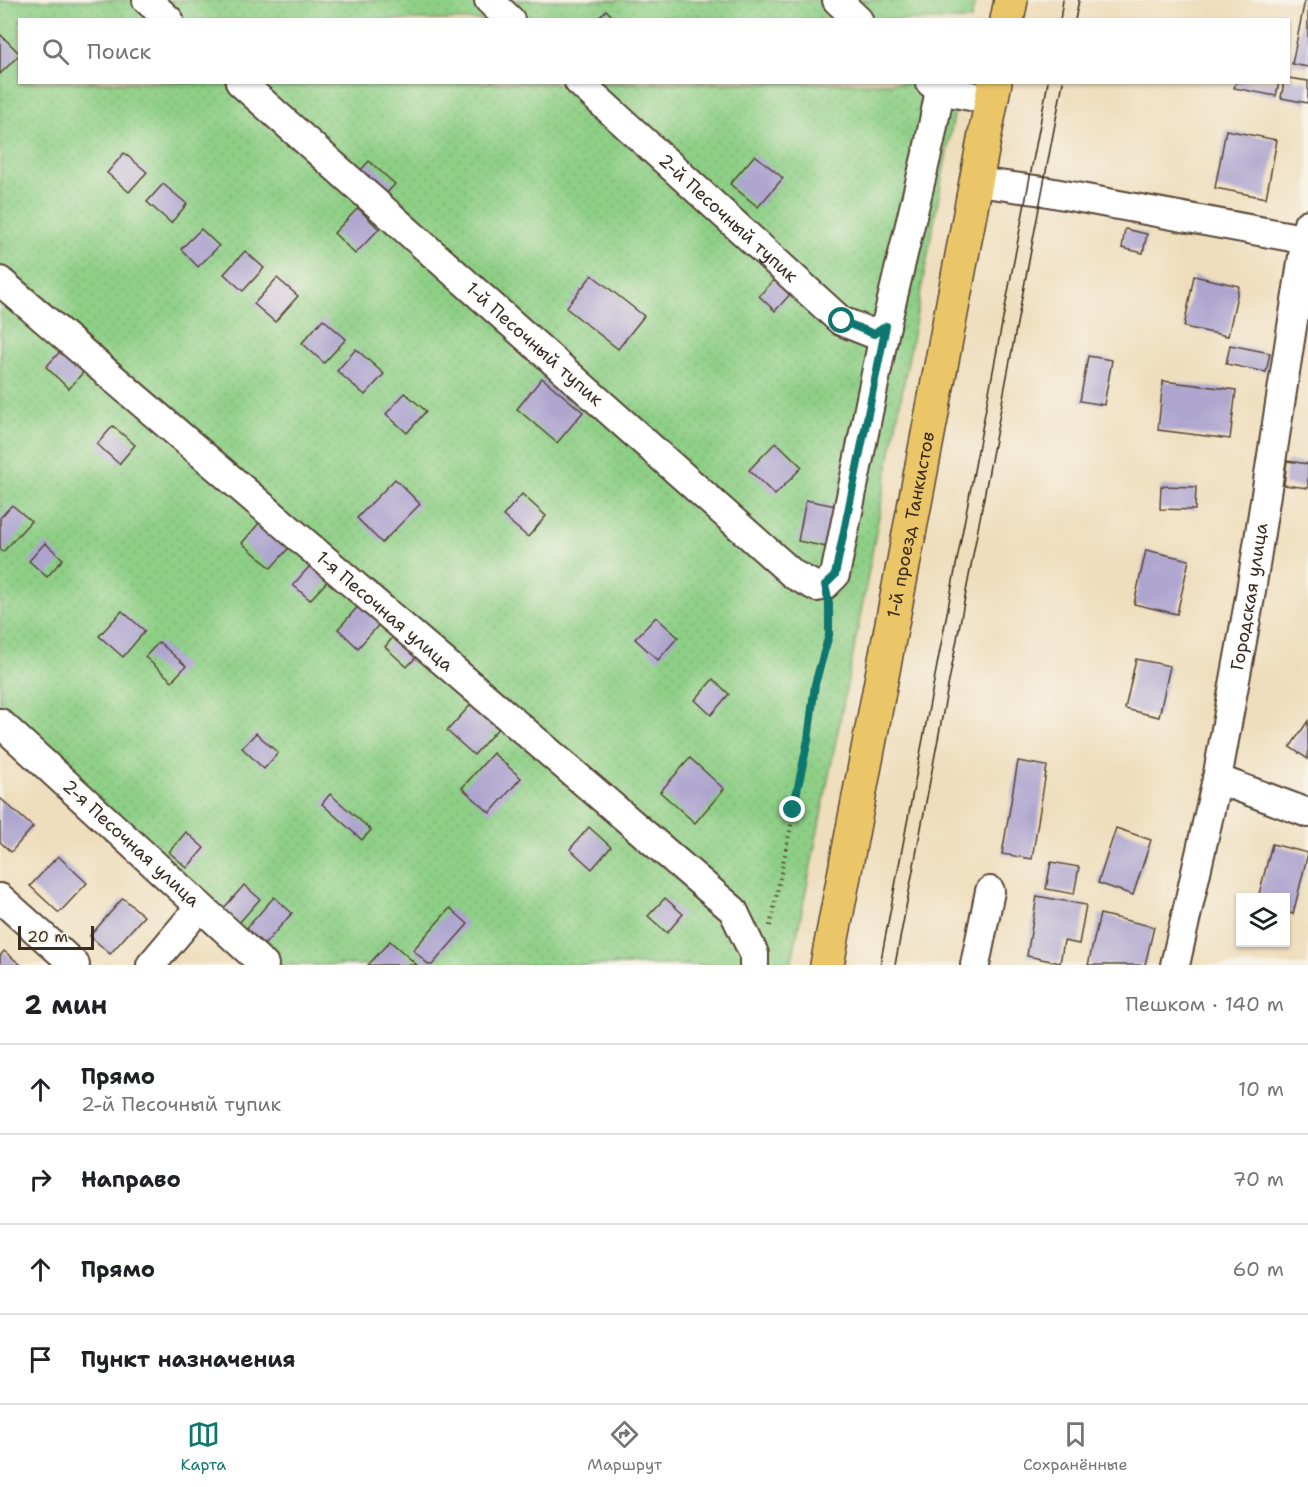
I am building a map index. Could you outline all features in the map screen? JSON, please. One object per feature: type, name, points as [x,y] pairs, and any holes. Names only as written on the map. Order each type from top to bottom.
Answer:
[{"type":"main road","points":[[1007,18],[1011,0]]},
{"type":"main road","name":"1-й проезд Танкистов","points":[[827,965],[993,91]]},
{"type":"street","points":[[147,0],[167,18]]},
{"type":"street","points":[[489,0],[508,18]]},
{"type":"street","points":[[837,0],[856,18]]},
{"type":"street","name":"1-й Песочный тупик","points":[[242,84],[794,575],[817,587],[830,580]]},
{"type":"street","name":"2-й Песочный тупик","points":[[581,84],[842,321],[874,334],[886,326]]},
{"type":"street","points":[[830,580],[886,326],[930,141],[935,86],[993,91]]},
{"type":"street","points":[[977,182],[1307,234]]},
{"type":"street","name":"Городская улица","points":[[1174,965],[1217,779],[1250,597],[1307,234]]},
{"type":"street","name":"1-я Песочная улица","points":[[0,281],[733,910],[754,960]]},
{"type":"street","name":"2-я Песочная улица","points":[[0,723],[264,965]]},
{"type":"street","points":[[1217,779],[1308,813]]},
{"type":"street","points":[[975,965],[990,891]]},
{"type":"street","points":[[0,898],[75,965]]},
{"type":"street","points":[[151,965],[200,907]]},
{"type":"path","points":[[754,960],[769,929],[806,752],[815,684],[829,635],[830,580]]},
{"type":"green space","points":[[0,0],[975,0],[971,18],[18,18],[18,84],[960,84],[852,660],[791,965],[276,965],[0,713]]},
{"type":"building","points":[[1305,0],[1308,0],[1308,67],[1292,64]]},
{"type":"building","points":[[606,10],[614,18],[599,18]]},
{"type":"building","points":[[0,34],[18,52],[18,56],[0,74]]},
{"type":"building","points":[[1290,78],[1308,81],[1308,103],[1281,98],[1284,84],[1290,84]]},
{"type":"building","points":[[1235,84],[1279,84],[1276,96],[1234,88]]},
{"type":"building","points":[[1226,130],[1277,140],[1266,198],[1215,188]]},
{"type":"building","points":[[124,153],[147,172],[129,192],[107,173]]},
{"type":"building","points":[[755,155],[783,178],[758,207],[730,184]]},
{"type":"building","points":[[369,161],[395,184],[379,202],[353,179]]},
{"type":"building","points":[[163,184],[187,204],[171,223],[147,202]]},
{"type":"building","points":[[358,208],[379,229],[355,254],[334,233]]},
{"type":"building","points":[[201,229],[219,246],[198,267],[181,249]]},
{"type":"building","points":[[1125,229],[1147,234],[1143,253],[1122,248]]},
{"type":"building","points":[[245,251],[264,268],[243,291],[224,274]]},
{"type":"building","points":[[592,275],[644,316],[618,349],[566,308]]},
{"type":"building","points":[[1194,276],[1239,286],[1228,336],[1184,327]]},
{"type":"building","points":[[777,277],[793,291],[775,311],[759,296]]},
{"type":"building","points":[[277,278],[298,296],[275,322],[254,304]]},
{"type":"building","points":[[323,319],[346,339],[324,363],[302,343]]},
{"type":"building","points":[[66,345],[89,365],[69,389],[46,367]]},
{"type":"building","points":[[1230,345],[1270,353],[1266,372],[1226,364]]},
{"type":"building","points":[[356,349],[384,374],[365,395],[337,371]]},
{"type":"building","points":[[1088,356],[1112,360],[1104,405],[1080,401]]},
{"type":"building","points":[[542,378],[583,412],[557,443],[517,409]]},
{"type":"building","points":[[1163,381],[1236,390],[1230,439],[1158,430]]},
{"type":"building","points":[[405,393],[426,411],[407,433],[386,414]]},
{"type":"building","points":[[113,426],[135,445],[119,464],[97,444]]},
{"type":"building","points":[[776,442],[802,467],[775,495],[749,470]]},
{"type":"building","points":[[1287,461],[1308,464],[1308,488],[1284,485]]},
{"type":"building","points":[[395,479],[420,504],[382,543],[357,518]]},
{"type":"building","points":[[1161,486],[1196,487],[1195,510],[1160,509]]},
{"type":"building","points":[[522,494],[546,516],[528,537],[503,516]]},
{"type":"building","points":[[806,500],[836,506],[827,547],[798,541]]},
{"type":"building","points":[[12,505],[31,521],[3,552],[0,549],[0,518]]},
{"type":"building","points":[[266,515],[295,541],[271,568],[242,543]]},
{"type":"building","points":[[45,543],[63,559],[47,577],[29,561]]},
{"type":"building","points":[[1146,550],[1189,560],[1177,614],[1134,604]]},
{"type":"building","points":[[316,559],[333,575],[310,600],[293,585]]},
{"type":"building","points":[[362,602],[383,620],[358,648],[338,629]]},
{"type":"building","points":[[122,611],[145,631],[123,657],[99,636]]},
{"type":"building","points":[[656,617],[678,637],[658,660],[635,639]]},
{"type":"building","points":[[398,631],[421,652],[407,667],[385,647]]},
{"type":"building","points":[[159,642],[186,666],[172,681],[145,657]]},
{"type":"building","points":[[1136,659],[1170,666],[1159,717],[1125,709]]},
{"type":"building","points":[[713,679],[729,694],[711,715],[695,700]]},
{"type":"building","points":[[475,700],[502,724],[474,755],[447,731]]},
{"type":"building","points":[[1308,721],[1308,759],[1290,747]]},
{"type":"building","points":[[256,733],[278,753],[264,769],[242,748]]},
{"type":"building","points":[[493,753],[521,778],[490,813],[462,788]]},
{"type":"building","points":[[690,758],[724,789],[695,823],[660,792]]},
{"type":"building","points":[[1018,761],[1047,766],[1032,859],[1002,854]]},
{"type":"building","points":[[330,794],[371,830],[362,840],[322,804]]},
{"type":"building","points":[[0,798],[33,827],[11,852],[0,842]]},
{"type":"building","points":[[589,827],[611,847],[592,869],[570,849]]},
{"type":"building","points":[[1116,828],[1151,840],[1133,895],[1098,883]]},
{"type":"building","points":[[186,832],[204,848],[187,868],[169,852]]},
{"type":"building","points":[[1272,844],[1308,853],[1293,914],[1290,913],[1290,893],[1259,893]]},
{"type":"building","points":[[58,856],[87,883],[59,913],[30,886]]},
{"type":"building","points":[[1051,862],[1079,867],[1074,894],[1046,889]]},
{"type":"building","points":[[244,885],[260,899],[239,923],[223,909]]},
{"type":"building","points":[[1037,896],[1086,905],[1079,944],[1064,941],[1060,963],[1027,956]]},
{"type":"building","points":[[274,897],[292,913],[264,945],[246,929]]},
{"type":"building","points":[[123,898],[144,916],[110,954],[90,936]]},
{"type":"building","points":[[665,898],[683,914],[667,933],[648,916]]},
{"type":"building","points":[[450,908],[468,924],[432,965],[429,965],[413,950]]},
{"type":"building","points":[[1100,914],[1154,927],[1145,965],[1088,965]]},
{"type":"building","points":[[390,941],[417,965],[368,965]]},
{"type":"building","points":[[4,951],[21,965],[0,965],[0,956]]},
{"type":"tram line","points":[[1060,18],[1063,0]]},
{"type":"tram line","points":[[1075,18],[1079,0]]},
{"type":"tram line","points":[[880,965],[1048,84]]},
{"type":"tram line","points":[[895,965],[1063,84]]},
{"type":"route","points":[[793,810],[804,763],[815,684],[829,635],[829,603],[825,585],[835,575],[886,326],[874,334],[842,321]]}]
